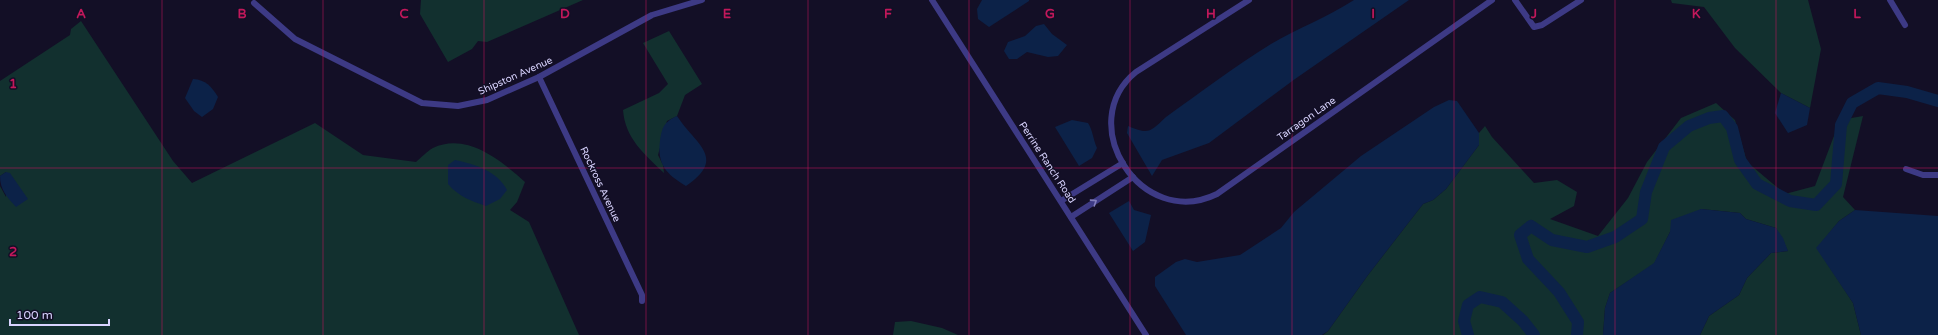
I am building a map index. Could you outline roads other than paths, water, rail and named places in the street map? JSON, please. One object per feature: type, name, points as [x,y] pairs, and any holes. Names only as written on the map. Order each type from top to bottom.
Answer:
[{"type":"street","name":"Shipston Avenue","points":[[254,3],[295,39],[422,103],[458,106],[487,100],[539,77],[652,15],[702,0]]},
{"type":"street","name":"Perrine Ranch Road","points":[[932,0],[1146,335]]},
{"type":"street","name":"Tarragon Lane","points":[[1249,0],[1136,72],[1124,84],[1114,103],[1111,124],[1113,138],[1126,169],[1154,195],[1173,202],[1190,202],[1204,200],[1217,194],[1492,0]]},
{"type":"street","points":[[1515,0],[1534,28],[1542,25],[1581,0]]},
{"type":"street","points":[[1890,0],[1905,25]]},
{"type":"street","name":"Rockross Avenue","points":[[539,77],[642,295],[642,301]]},
{"type":"street","points":[[1060,201],[1123,162]]},
{"type":"street","points":[[1906,169],[1924,175],[1938,175]]},
{"type":"street","points":[[1071,217],[1133,177]]},
{"type":"water","points":[[982,0],[1029,1],[989,27],[978,19],[977,9]]},
{"type":"water","points":[[1354,0],[1409,0],[1295,79],[1209,143],[1162,160],[1152,176],[1127,133],[1128,126],[1145,131],[1152,129],[1218,79],[1258,52],[1281,38],[1334,12]]},
{"type":"water","points":[[1044,24],[1052,34],[1067,45],[1058,56],[1048,57],[1027,52],[1017,59],[1009,59],[1004,51],[1008,42],[1025,36],[1036,26]]},
{"type":"water","points":[[193,79],[208,84],[218,97],[213,109],[202,117],[194,111],[185,98]]},
{"type":"water","points":[[1781,93],[1810,108],[1807,125],[1788,133],[1775,113]]},
{"type":"water","points":[[1449,100],[1457,101],[1479,133],[1479,145],[1446,189],[1433,200],[1423,204],[1368,275],[1328,331],[1322,335],[1186,335],[1155,286],[1155,277],[1176,262],[1185,259],[1197,262],[1240,255],[1281,228],[1294,212],[1361,156],[1434,107]]},
{"type":"water","points":[[677,116],[699,143],[704,151],[706,159],[705,167],[698,176],[686,186],[668,173],[664,168],[659,149],[664,126],[669,120]]},
{"type":"water","points":[[1072,120],[1088,123],[1097,148],[1092,158],[1079,166],[1055,127]]},
{"type":"water","points":[[455,160],[485,169],[503,183],[507,190],[500,199],[486,206],[465,198],[448,184],[448,165]]},
{"type":"water","points":[[6,172],[10,173],[28,199],[16,207],[7,196],[1,185],[0,176]]},
{"type":"water","points":[[1129,201],[1134,210],[1151,215],[1145,242],[1133,251],[1109,213]]},
{"type":"water","points":[[1701,209],[1740,213],[1746,219],[1776,228],[1783,238],[1788,251],[1771,253],[1747,278],[1739,295],[1709,316],[1700,335],[1603,335],[1605,308],[1610,293],[1654,263],[1670,232],[1671,220]]},
{"type":"water","points":[[1855,210],[1938,216],[1938,335],[1861,335],[1853,303],[1816,248],[1839,221]]},
{"type":"waterway","points":[[1577,335],[1578,322],[1559,292],[1528,259],[1520,235],[1531,226],[1552,240],[1587,247],[1615,237],[1642,219],[1646,192],[1664,147],[1689,126],[1709,118],[1723,116],[1732,128],[1740,160],[1757,184],[1790,201],[1816,205],[1836,184],[1841,125],[1852,103],[1878,88],[1907,92],[1938,101]]},
{"type":"waterway","points":[[1468,335],[1464,321],[1468,305],[1480,297],[1502,302],[1523,321],[1534,335]]}]
